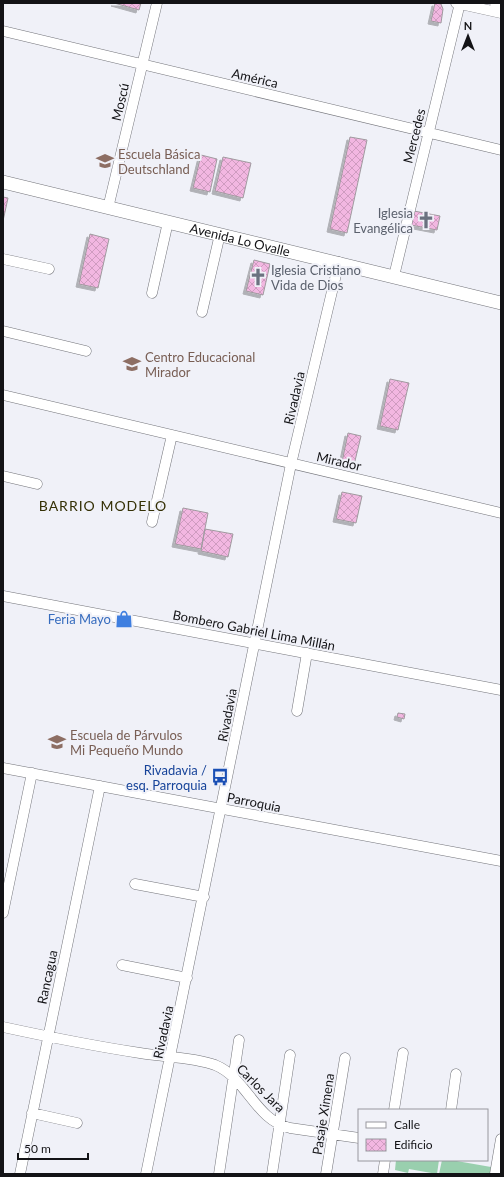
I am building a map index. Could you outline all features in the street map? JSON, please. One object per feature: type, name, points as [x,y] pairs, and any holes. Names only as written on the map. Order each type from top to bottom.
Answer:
[{"type":"main road","name":"Avenida Lo Ovalle","points":[[3,182],[339,262],[501,303]]},
{"type":"street","name":"Moscú","points":[[108,208],[157,3]]},
{"type":"street","points":[[459,3],[501,13]]},
{"type":"street","name":"Mercedes","points":[[394,276],[459,3]]},
{"type":"street","points":[[495,3],[501,4]]},
{"type":"street","name":"América","points":[[3,32],[501,150]]},
{"type":"street","points":[[152,293],[168,222]]},
{"type":"street","points":[[202,312],[220,234]]},
{"type":"street","points":[[3,258],[49,268]]},
{"type":"street","name":"Rivadavia","points":[[146,1174],[222,809],[254,643],[292,464],[339,262]]},
{"type":"street","points":[[3,331],[86,352]]},
{"type":"street","name":"Mirador","points":[[3,395],[501,513]]},
{"type":"street","points":[[152,522],[172,435]]},
{"type":"street","points":[[3,476],[37,484]]},
{"type":"street","name":"Bombero Gabriel Lima Millán","points":[[3,596],[501,690]]},
{"type":"street","points":[[297,711],[307,653]]},
{"type":"street","name":"Parroquia","points":[[3,768],[501,861]]},
{"type":"street","points":[[3,913],[32,773]]},
{"type":"street","name":"Rancagua","points":[[20,1174],[100,786]]},
{"type":"street","points":[[135,884],[204,897]]},
{"type":"street","points":[[122,965],[187,978]]},
{"type":"street","name":"Carlos Jara","points":[[3,1027],[170,1058],[206,1062],[221,1068],[233,1077],[263,1112],[279,1125],[358,1138]]},
{"type":"street","points":[[219,1174],[239,1040]]},
{"type":"street","points":[[394,1109],[403,1053]]},
{"type":"street","points":[[272,1174],[290,1055]]},
{"type":"street","name":"Pasaje Ximena","points":[[326,1174],[345,1058]]},
{"type":"street","points":[[451,1109],[456,1074]]},
{"type":"street","points":[[32,1113],[77,1122]]},
{"type":"street","points":[[495,1174],[499,1160],[501,1139]]},
{"type":"street","points":[[488,1158],[499,1160]]},
{"type":"street","points":[[383,1174],[385,1161]]},
{"type":"green space","points":[[396,1161],[439,1161],[437,1174],[409,1169],[408,1173],[395,1170]]},
{"type":"green space","points":[[442,1161],[457,1161],[491,1167],[490,1174],[439,1174]]},
{"type":"building","points":[[114,3],[141,3],[139,10]]},
{"type":"building","points":[[435,3],[441,4],[443,9],[441,23],[431,21]]},
{"type":"building","points":[[350,137],[367,140],[347,233],[330,229]]},
{"type":"building","points":[[201,155],[217,159],[210,192],[193,188]]},
{"type":"building","points":[[223,157],[251,163],[243,198],[215,191]]},
{"type":"building","points":[[3,197],[8,198],[3,221]]},
{"type":"building","name":"Iglesia Evangélica","points":[[414,211],[440,216],[437,230],[411,225]]},
{"type":"building","points":[[90,234],[109,239],[98,288],[79,284]]},
{"type":"building","name":"Iglesia Cristiano Vida de Dios","points":[[254,260],[270,264],[263,295],[246,291]]},
{"type":"building","points":[[390,379],[409,383],[398,430],[380,426]]},
{"type":"building","points":[[348,433],[361,436],[354,465],[342,462]]},
{"type":"building","points":[[342,492],[362,496],[356,523],[336,519]]},
{"type":"building","points":[[183,508],[208,513],[201,549],[175,544]]},
{"type":"building","points":[[205,529],[233,534],[228,557],[201,551]]},
{"type":"building","points":[[398,713],[405,714],[404,719],[397,717]]},
{"type":"place","name":"Escuela Básica Deutschland","points":[[105,161]]},
{"type":"place","name":"Iglesia Evangélica","points":[[426,220]]},
{"type":"place","name":"Iglesia Cristiano Vida de Dios","points":[[258,277]]},
{"type":"place","name":"Centro Educacional Mirador","points":[[132,364]]},
{"type":"place","name":"Feria Mayo","points":[[124,619]]},
{"type":"place","name":"Escuela de Párvulos Mi Pequeño Mundo","points":[[57,742]]},
{"type":"place","name":"Rivadavia / esq. Parroquia","points":[[220,777]]},
{"type":"district","name":"BARRIO MODELO","points":[[103,506]]}]
